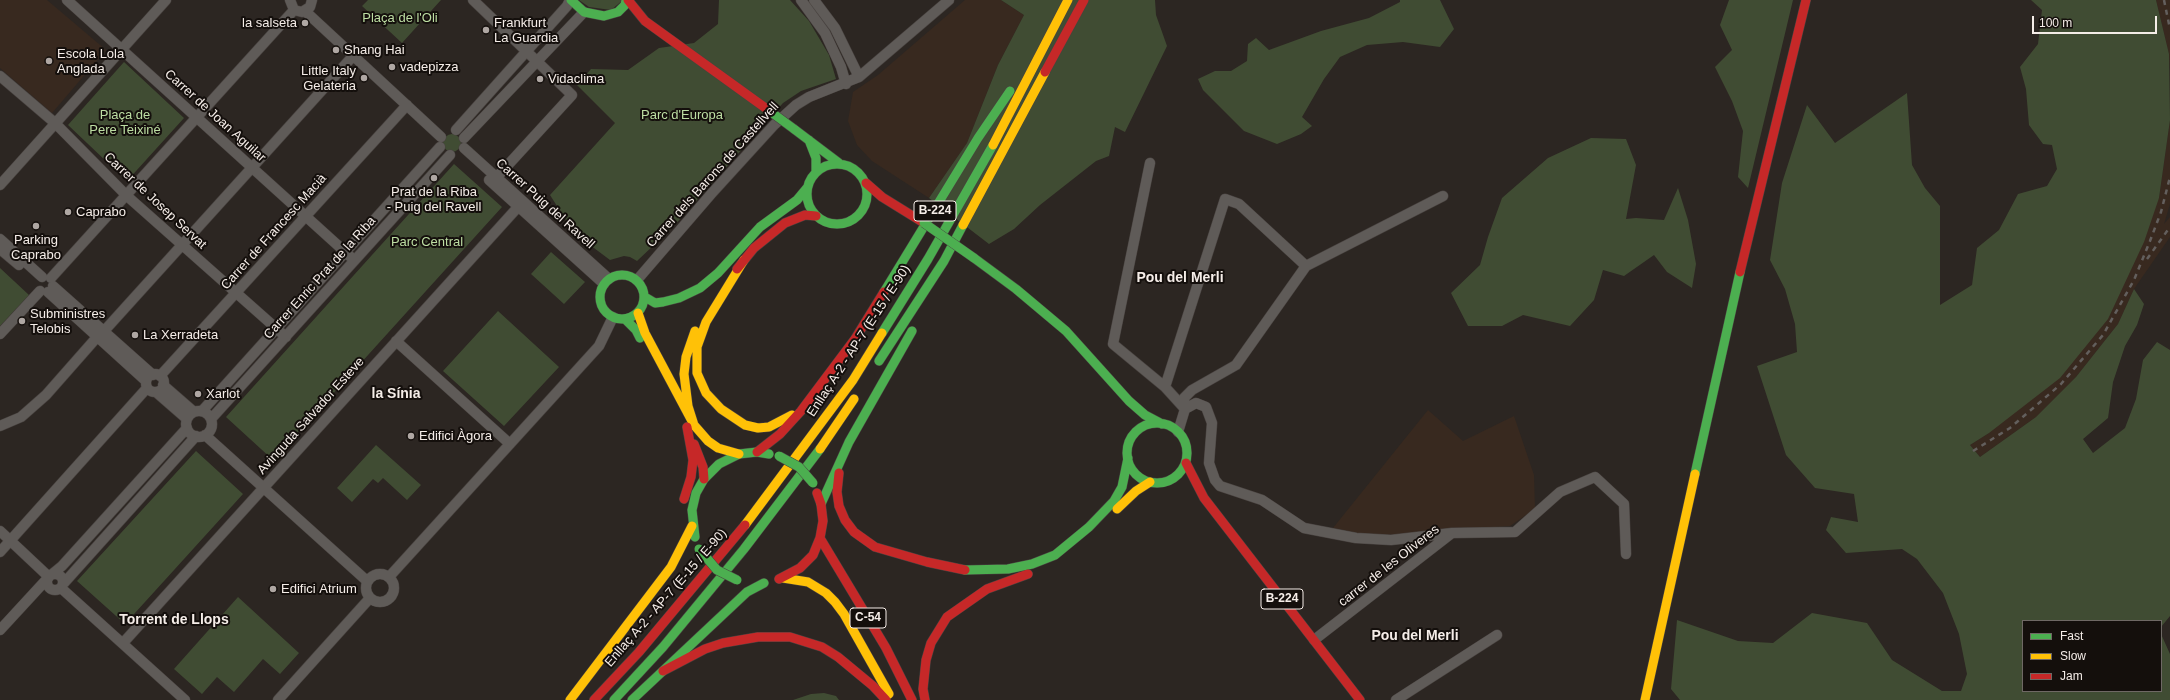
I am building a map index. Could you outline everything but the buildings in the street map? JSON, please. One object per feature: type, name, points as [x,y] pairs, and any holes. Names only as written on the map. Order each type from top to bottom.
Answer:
[{"type":"main road","points":[[570,0],[584,12]]},
{"type":"main road","name":"B-224","points":[[584,12],[604,16],[618,12],[625,5],[627,0],[645,21],[839,163],[854,168],[866,183],[882,197],[900,207],[974,258],[1016,289],[1066,331],[1104,371],[1129,401],[1145,415],[1178,432],[1186,446],[1186,463],[1204,498],[1360,700]]},
{"type":"main road","name":"Enllaç A-2 - AP-7 (E-15 / E-90)","points":[[594,700],[639,652],[754,515],[853,380],[928,259],[1003,127],[1046,40],[1068,0]]},
{"type":"main road","points":[[874,369],[944,261],[1084,0]]},
{"type":"main road","points":[[1645,700],[1743,260],[1806,0]]},
{"type":"main road","name":"B-224","points":[[618,12],[645,21]]},
{"type":"main road","name":"B-224","points":[[823,382],[856,339],[978,138],[1046,40]]},
{"type":"main road","points":[[1021,137],[1059,46]]},
{"type":"main road","points":[[809,140],[816,158],[816,172]]},
{"type":"main road","points":[[924,310],[1010,158]]},
{"type":"main road","points":[[645,297],[655,303],[663,302],[679,298],[700,288],[718,273],[760,227],[797,200],[807,188],[816,172],[828,164],[839,163]]},
{"type":"main road","points":[[862,211],[868,193],[866,183]]},
{"type":"main road","points":[[807,188],[807,198],[810,208],[816,216]]},
{"type":"main road","name":"B-224","points":[[744,260],[765,238],[797,217],[805,215],[816,216],[825,222],[835,224],[845,223],[855,219],[862,211],[875,208],[900,207]]},
{"type":"main road","points":[[744,260],[706,322],[697,347],[697,373],[706,393],[721,409],[735,420],[758,428],[780,422],[792,414],[823,382]]},
{"type":"main road","points":[[681,511],[692,469],[690,426],[684,374],[691,338],[714,296],[744,260]]},
{"type":"main road","points":[[622,274],[637,280],[643,288],[645,297],[638,313],[625,319],[613,318],[607,314],[600,303],[600,291],[606,282],[622,274]]},
{"type":"main road","points":[[638,313],[645,333],[690,426],[700,459],[704,479]]},
{"type":"main road","points":[[625,319],[636,330],[690,426],[718,448],[739,454]]},
{"type":"main road","points":[[822,504],[849,442],[916,324]]},
{"type":"main road","points":[[758,452],[780,434],[801,412],[823,382]]},
{"type":"main road","name":"Enllaç A-2 - AP-7 (E-15 / E-90)","points":[[614,700],[744,549],[822,446],[861,388]]},
{"type":"main road","name":"B-224","points":[[1128,458],[1133,420],[1129,401]]},
{"type":"main road","points":[[1131,439],[1145,426],[1162,424]]},
{"type":"main road","points":[[849,442],[837,478],[837,492],[839,506],[845,520],[854,532],[875,547],[888,552],[927,562],[969,570],[1008,570],[1032,564],[1055,555],[1089,528],[1114,501],[1122,487],[1128,458]]},
{"type":"main road","name":"C-54","points":[[758,452],[779,456],[799,467],[813,483],[822,504],[823,521],[820,538],[813,555],[800,568],[783,578],[764,583],[737,580],[717,570],[699,549],[692,526],[692,510],[696,493],[704,479],[719,464],[739,454],[758,452]]},
{"type":"main road","points":[[925,700],[923,689],[926,660],[933,638],[947,617],[987,589],[1033,572],[1062,558],[1095,532],[1136,491],[1150,482],[1136,474],[1128,458]]},
{"type":"main road","points":[[1164,482],[1178,475],[1186,463]]},
{"type":"main road","name":"B-224","points":[[1150,482],[1164,482],[1182,486],[1204,498]]},
{"type":"main road","points":[[570,700],[671,567],[692,526]]},
{"type":"main road","points":[[671,567],[679,531]]},
{"type":"main road","name":"C-54","points":[[820,538],[886,648],[912,700]]},
{"type":"main road","name":"C-54","points":[[783,578],[808,582],[821,589],[835,602],[851,627],[892,700]]},
{"type":"main road","points":[[632,700],[747,592],[764,583]]},
{"type":"main road","points":[[663,671],[704,649],[723,643],[758,637],[790,637],[822,647],[838,657],[874,686],[886,700]]},
{"type":"street","name":"Carrer de Joan Aguilar","points":[[68,0],[346,251],[354,260]]},
{"type":"street","points":[[0,185],[166,0]]},
{"type":"street","points":[[290,0],[294,10]]},
{"type":"street","points":[[473,0],[572,95],[496,178]]},
{"type":"street","name":"Carrer Enric Prat de la Riba","points":[[187,424],[277,328],[446,136],[527,51],[567,6],[570,0]]},
{"type":"street","points":[[801,0],[825,33],[841,67],[846,84]]},
{"type":"street","points":[[814,0],[834,28],[859,77]]},
{"type":"street","name":"Carrer dels Barons de Castellvell","points":[[637,280],[712,193],[774,125],[796,104],[809,97],[846,84],[859,77],[949,0]]},
{"type":"street","points":[[0,334],[127,196],[294,10],[309,6]]},
{"type":"street","points":[[309,6],[353,56],[407,105],[446,136],[464,138]]},
{"type":"street","points":[[309,6],[446,136]]},
{"type":"street","points":[[446,136],[444,152],[458,152],[464,138],[536,60],[584,12]]},
{"type":"street","points":[[0,426],[21,416],[41,399],[183,245],[252,166],[353,56]]},
{"type":"street","name":"Carrer de Josep Servat","points":[[0,76],[55,123],[127,196],[286,336]]},
{"type":"street","name":"Carrer de Francesc Macià","points":[[0,552],[407,105]]},
{"type":"street","name":"Carrer Enric Prat de la Riba","points":[[62,586],[205,430],[354,260],[458,152]]},
{"type":"street","name":"Carrer Puig del Ravell","points":[[458,152],[496,178],[606,282]]},
{"type":"street","name":"Carrer Puig del Ravell","points":[[458,152],[518,207],[606,282]]},
{"type":"street","points":[[1150,163],[1113,344],[1165,387],[1185,409]]},
{"type":"street","points":[[1178,432],[1185,409],[1184,398],[1192,390],[1236,365],[1306,266],[1443,196]]},
{"type":"street","points":[[1165,387],[1225,199],[1239,204],[1306,266]]},
{"type":"street","name":"Avinguda Salvador Esteve","points":[[123,643],[518,207]]},
{"type":"street","points":[[0,239],[45,284]]},
{"type":"street","points":[[0,249],[45,284],[101,333],[154,383],[187,424],[191,434],[205,430]]},
{"type":"street","points":[[389,577],[599,346],[613,318]]},
{"type":"street","points":[[396,342],[510,444]]},
{"type":"street","points":[[154,383],[198,412],[205,430],[370,578]]},
{"type":"street","points":[[1185,409],[1196,403],[1206,408],[1212,423],[1209,463],[1215,480],[1220,486],[1262,500],[1304,528],[1356,538],[1391,540],[1452,533]]},
{"type":"street","points":[[0,630],[49,577],[62,566],[187,424]]},
{"type":"street","name":"carrer de les Oliveres","points":[[1314,640],[1452,533],[1514,532],[1560,492],[1595,477],[1624,504],[1626,554]]},
{"type":"street","points":[[0,531],[49,577]]},
{"type":"street","points":[[382,574],[389,577],[394,588],[390,597],[381,602],[370,598],[366,589],[370,578],[382,574]]},
{"type":"street","points":[[49,577],[59,575],[62,586],[185,700]]},
{"type":"street","points":[[49,577],[47,584],[50,589],[56,591],[62,586]]},
{"type":"street","points":[[278,700],[370,598]]},
{"type":"street","points":[[1396,700],[1497,635]]},
{"type":"shaded area","name":"Escola Lola Anglada","points":[[0,0],[47,0],[106,50],[52,113],[0,68]]},
{"type":"shaded area","points":[[965,0],[1001,0],[1024,15],[998,65],[967,143],[929,198],[872,161],[857,145],[848,121],[853,92],[878,75]]},
{"type":"shaded area","points":[[2156,0],[2170,0],[2170,68],[2169,54]]},
{"type":"shaded area","points":[[2170,120],[2170,204],[2164,224],[2170,217],[2170,237],[2134,289],[2118,324],[2076,377],[2036,417],[1980,457],[1970,445],[1989,433],[2159,198]]},
{"type":"shaded area","points":[[1428,410],[1463,441],[1514,416],[1534,475],[1535,509],[1510,526],[1372,536],[1333,528]]},
{"type":"green space","name":"Plaça de l'Oli","points":[[368,0],[441,0],[402,43],[362,6]]},
{"type":"green space","points":[[579,0],[623,0],[611,10],[589,7]]},
{"type":"green space","name":"Parc d'Europa","points":[[719,0],[790,0],[809,21],[829,55],[836,79],[801,91],[783,103],[673,227],[637,261],[630,257],[624,256],[610,260],[574,233],[550,195],[615,123],[577,85],[591,69],[628,70],[659,48],[694,43],[718,24]]},
{"type":"green space","points":[[1001,0],[1155,0],[1156,15],[1167,46],[1125,132],[1115,127],[1109,156],[1096,161],[1040,205],[1014,229],[989,244],[929,198],[967,143],[998,65],[1024,15]]},
{"type":"green space","points":[[1400,0],[1440,0],[1454,29],[1440,47],[1403,42],[1367,45],[1340,57],[1324,79],[1302,117],[1312,126],[1301,134],[1277,144],[1244,131],[1203,90],[1198,79],[1215,71],[1231,71],[1247,61],[1248,44],[1256,38],[1269,50],[1321,31],[1369,18],[1400,2]]},
{"type":"green space","points":[[1729,0],[1793,0],[1748,188],[1738,177],[1743,131],[1732,101],[1715,67],[1732,50],[1720,25]]},
{"type":"green space","points":[[2031,0],[2156,0],[2169,54],[2170,120],[2159,198],[2144,242],[2108,319],[2060,378],[1989,433],[1970,445],[1980,457],[2036,417],[2076,377],[2118,324],[2134,289],[2144,304],[2137,325],[2125,346],[2113,382],[2108,418],[2083,439],[2093,453],[2125,428],[2136,399],[2143,360],[2157,342],[2170,350],[2170,616],[2162,626],[2162,620],[2022,620],[2022,692],[2162,692],[2162,636],[2170,654],[2170,700],[1680,700],[1671,689],[1677,620],[1738,641],[1773,643],[1812,613],[1867,623],[1892,660],[1942,691],[1961,691],[1967,674],[1959,634],[1943,593],[1917,559],[1902,549],[1846,553],[1826,530],[1831,517],[1858,522],[1854,494],[1815,488],[1786,455],[1757,366],[1797,352],[1795,324],[1785,289],[1770,260],[1782,183],[1807,105],[1835,143],[1907,93],[1912,165],[1925,188],[1940,206],[1940,305],[1972,285],[1977,248],[1999,230],[2018,194],[2047,186],[2057,169],[2052,145],[2043,144],[2029,125],[2026,89],[2020,67],[2038,44],[2042,10]]},
{"type":"green space","name":"Plaça de Pere Teixiné","points":[[124,62],[184,118],[127,181],[68,125]]},
{"type":"green space","points":[[452,134],[458,137],[461,143],[458,149],[452,152],[446,149],[443,143],[446,137]]},
{"type":"green space","points":[[1591,138],[1626,139],[1636,165],[1626,219],[1636,218],[1664,220],[1678,188],[1688,220],[1696,264],[1692,288],[1667,272],[1654,255],[1624,276],[1603,270],[1594,300],[1570,326],[1523,315],[1502,326],[1468,326],[1451,293],[1480,265],[1502,198],[1548,158]]},
{"type":"green space","name":"Parc Central","points":[[454,164],[502,207],[273,460],[226,417]]},
{"type":"green space","points":[[551,252],[585,282],[564,304],[531,274]]},
{"type":"green space","points":[[0,268],[29,295],[0,326]]},
{"type":"green space","points":[[498,311],[559,367],[504,426],[443,371]]},
{"type":"green space","points":[[376,445],[421,485],[407,500],[383,478],[378,483],[373,479],[352,502],[337,488]]},
{"type":"green space","points":[[196,451],[243,494],[125,624],[77,581]]},
{"type":"green space","points":[[238,597],[299,653],[280,674],[263,659],[234,692],[217,677],[202,694],[174,669]]},
{"type":"green space","points":[[824,693],[836,696],[839,700],[793,700],[811,694]]},
{"type":"railway","points":[[2164,0],[2170,29]]},
{"type":"railway","points":[[1973,451],[2010,428],[2061,384],[2103,335],[2134,280],[2161,212],[2170,177]]},
{"type":"railway","points":[[2147,259],[2170,227]]},
{"type":"traffic: fast","points":[[571,0],[584,12],[604,16],[618,12],[625,5],[626,0]]},
{"type":"traffic: fast","points":[[884,292],[978,138],[1010,91]]},
{"type":"traffic: fast","points":[[771,112],[794,129]]},
{"type":"traffic: fast","points":[[794,129],[839,163]]},
{"type":"traffic: fast","points":[[809,140],[816,158],[816,172]]},
{"type":"traffic: fast","points":[[882,333],[928,259],[993,145]]},
{"type":"traffic: fast","points":[[831,164],[843,164],[854,169],[862,177],[867,188],[867,194],[865,206],[854,219],[843,224],[831,224],[820,219],[812,211],[807,200],[807,188],[812,177],[820,169],[831,164]]},
{"type":"traffic: fast","points":[[645,297],[655,303],[663,302],[679,298],[700,288],[718,273],[760,227],[797,200],[807,188]]},
{"type":"traffic: fast","points":[[924,223],[974,258]]},
{"type":"traffic: fast","points":[[879,361],[944,261],[963,225]]},
{"type":"traffic: fast","points":[[974,258],[1016,289],[1066,331],[1129,401],[1145,415],[1162,424]]},
{"type":"traffic: fast","points":[[1695,474],[1740,272]]},
{"type":"traffic: fast","points":[[626,275],[631,276],[638,281],[643,288],[644,297],[643,306],[638,313],[631,318],[618,319],[613,318],[606,313],[601,306],[600,293],[601,288],[606,281],[613,276],[626,275]]},
{"type":"traffic: fast","points":[[625,319],[636,330],[640,338]]},
{"type":"traffic: fast","points":[[821,504],[849,442],[912,331]]},
{"type":"traffic: fast","points":[[1157,423],[1173,428],[1178,432],[1182,437],[1187,453],[1182,469],[1178,474],[1173,478],[1157,483],[1141,478],[1136,474],[1132,469],[1127,453],[1132,437],[1136,432],[1141,428],[1157,423]]},
{"type":"traffic: fast","points":[[614,700],[663,647],[744,549],[820,449]]},
{"type":"traffic: fast","points":[[695,537],[692,510],[696,493],[704,479],[719,464],[739,454],[757,452],[769,454]]},
{"type":"traffic: fast","points":[[779,456],[799,467],[813,483]]},
{"type":"traffic: fast","points":[[965,570],[1008,569],[1032,564],[1055,555],[1089,527],[1114,501],[1122,487],[1128,458]]},
{"type":"traffic: fast","points":[[699,549],[717,570],[737,580]]},
{"type":"traffic: fast","points":[[632,700],[747,592],[764,583]]},
{"type":"traffic: slow","points":[[993,145],[1068,0]]},
{"type":"traffic: slow","points":[[963,225],[1045,72]]},
{"type":"traffic: slow","points":[[744,260],[706,322],[697,347],[697,373],[706,393],[721,409],[745,425],[758,428],[769,427],[792,415]]},
{"type":"traffic: slow","points":[[638,313],[645,333],[694,425],[708,441],[718,448],[739,454]]},
{"type":"traffic: slow","points":[[694,425],[688,406],[684,374],[686,357],[695,331]]},
{"type":"traffic: slow","points":[[745,525],[853,380],[882,333]]},
{"type":"traffic: slow","points":[[820,449],[854,399]]},
{"type":"traffic: slow","points":[[1645,700],[1695,474]]},
{"type":"traffic: slow","points":[[1117,509],[1136,491],[1150,482]]},
{"type":"traffic: slow","points":[[570,700],[671,567],[692,526]]},
{"type":"traffic: slow","points":[[783,578],[808,582],[826,593],[835,602],[844,614],[889,694]]},
{"type":"traffic: jam","points":[[628,0],[645,21],[771,112]]},
{"type":"traffic: jam","points":[[1045,72],[1084,0]]},
{"type":"traffic: jam","points":[[1740,272],[1806,0]]},
{"type":"traffic: jam","points":[[866,183],[882,197],[924,223]]},
{"type":"traffic: jam","points":[[737,269],[754,248],[785,223],[805,215],[816,216]]},
{"type":"traffic: jam","points":[[757,452],[780,434],[801,411],[855,339],[884,292]]},
{"type":"traffic: jam","points":[[684,499],[691,477],[693,460],[687,427]]},
{"type":"traffic: jam","points":[[694,444],[703,467],[704,479]]},
{"type":"traffic: jam","points":[[1186,463],[1204,498],[1360,700]]},
{"type":"traffic: jam","points":[[839,473],[837,492],[839,506],[845,520],[854,532],[875,547],[927,562],[965,570]]},
{"type":"traffic: jam","points":[[779,579],[800,568],[813,555],[820,538],[823,521],[821,504],[817,493]]},
{"type":"traffic: jam","points":[[594,700],[639,652],[745,525]]},
{"type":"traffic: jam","points":[[820,538],[886,648],[912,700]]},
{"type":"traffic: jam","points":[[925,700],[923,689],[926,660],[931,643],[947,617],[987,589],[1028,574]]},
{"type":"traffic: jam","points":[[663,671],[705,649],[723,643],[758,637],[790,637],[822,647],[838,657],[873,686],[886,700]]},
{"type":"place","name":"la salseta","points":[[305,23]]},
{"type":"place","name":"Frankfurt La Guardia","points":[[486,30]]},
{"type":"place","name":"Shang Hai","points":[[336,50]]},
{"type":"place","name":"Escola Lola Anglada","points":[[49,61]]},
{"type":"place","name":"vadepizza","points":[[392,67]]},
{"type":"place","name":"Little Italy Gelateria","points":[[364,78]]},
{"type":"place","name":"Vidaclima","points":[[540,79]]},
{"type":"place","name":"Prat de la Riba - Puig del Ravell","points":[[434,178]]},
{"type":"place","name":"Caprabo","points":[[68,212]]},
{"type":"place","name":"Parking Caprabo","points":[[36,226]]},
{"type":"place","name":"Subministres Telobis","points":[[22,321]]},
{"type":"place","name":"La Xerradeta","points":[[135,335]]},
{"type":"place","name":"Xarlot","points":[[198,394]]},
{"type":"place","name":"Edifici Àgora","points":[[411,436]]},
{"type":"place","name":"Edifici Atrium","points":[[273,589]]},
{"type":"district","name":"Pou del Merli","points":[[1180,278]]},
{"type":"district","name":"la Sínia","points":[[396,394]]},
{"type":"district","name":"Torrent de Llops","points":[[174,620]]},
{"type":"district","name":"Pou del Merli","points":[[1415,636]]}]
